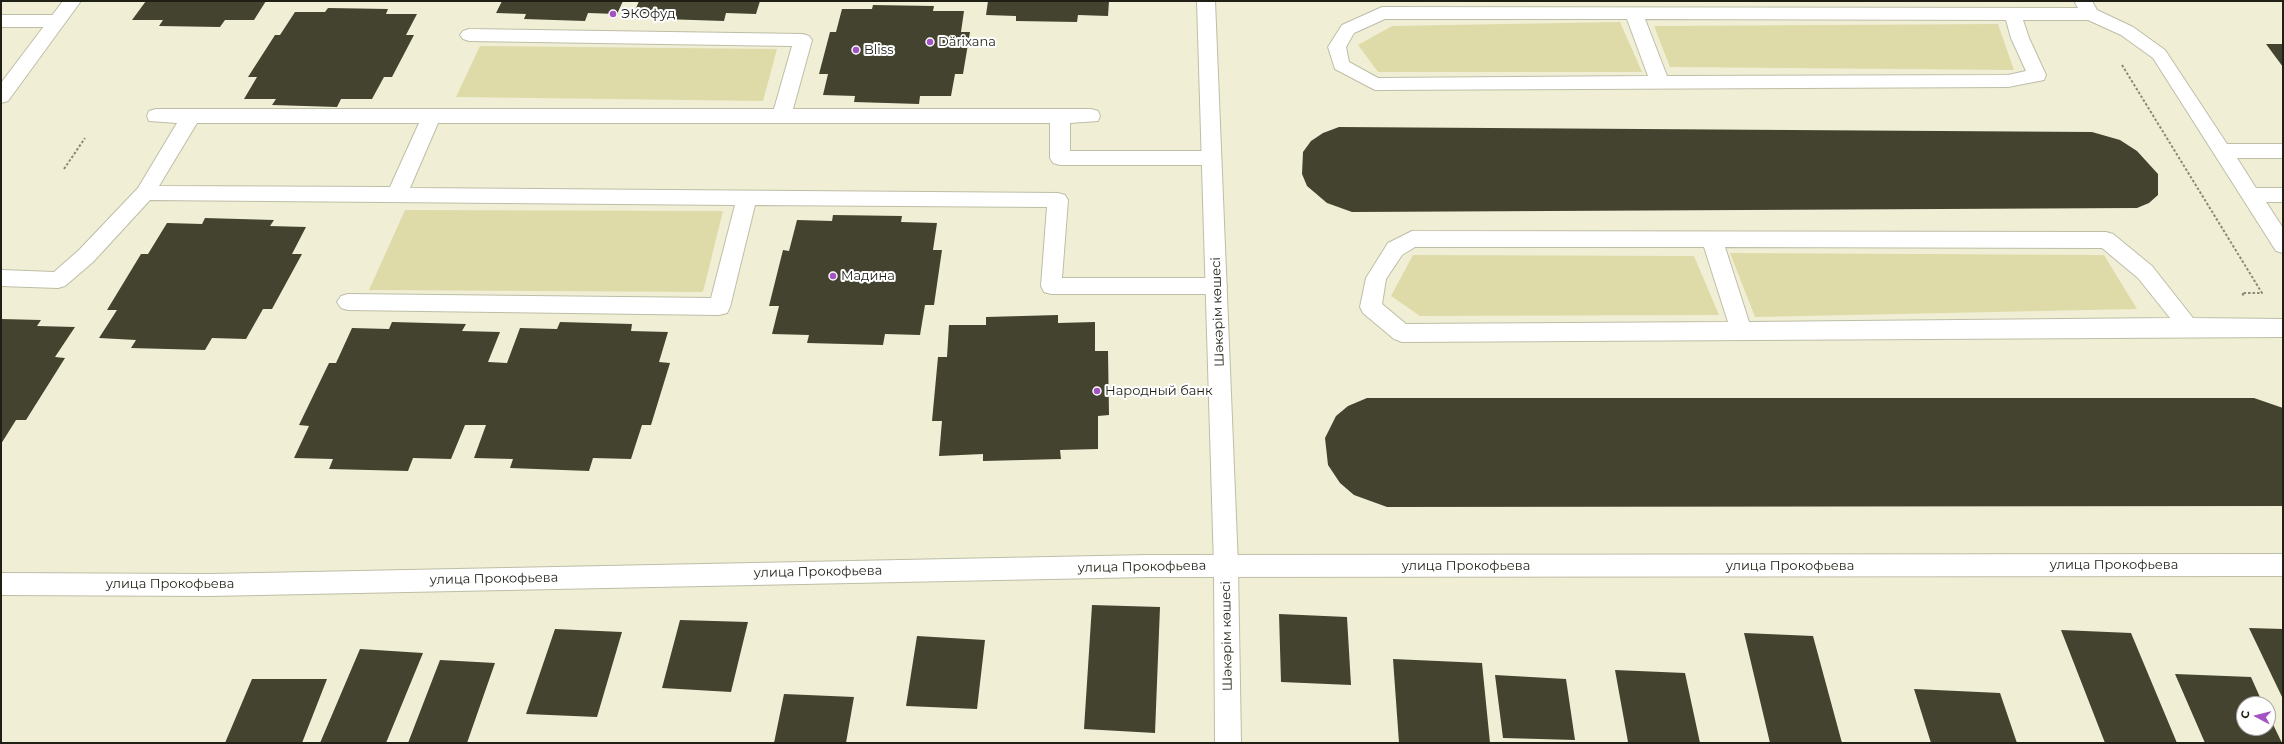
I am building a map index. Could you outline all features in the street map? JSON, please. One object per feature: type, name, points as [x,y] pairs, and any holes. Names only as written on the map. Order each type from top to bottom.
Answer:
[{"type":"street","points":[[1,96],[72,1]]},
{"type":"street","name":"Шәкәрім көшесі","points":[[1206,1],[1210,158],[1217,286],[1226,566],[1228,743]]},
{"type":"street","points":[[2013,15],[2020,38],[2037,75],[2008,81],[1375,84],[1340,65],[1337,47],[1348,29],[1382,13],[2013,15],[2087,8],[2127,31],[2159,54],[2283,245]]},
{"type":"street","points":[[1634,14],[1660,83]]},
{"type":"street","points":[[1,21],[57,21]]},
{"type":"street","points":[[469,35],[802,40],[782,116]]},
{"type":"street","points":[[156,116],[1091,116]]},
{"type":"street","points":[[1,278],[58,280],[86,256],[145,193],[191,116]]},
{"type":"street","points":[[397,194],[432,116]]},
{"type":"street","points":[[1060,116],[1060,158],[1210,158]]},
{"type":"street","points":[[2222,151],[2283,151]]},
{"type":"street","points":[[145,193],[1058,200],[1051,286],[1217,286]]},
{"type":"street","points":[[2250,195],[2283,195]]},
{"type":"street","points":[[348,302],[719,308],[747,197]]},
{"type":"street","points":[[2187,327],[2175,309],[2145,272],[2106,240],[1412,239],[1395,249],[1376,278],[1371,306],[1402,333],[2187,327],[2273,328]]},
{"type":"street","points":[[1712,239],[1741,330]]},
{"type":"street","name":"улица Прокофьева","points":[[1,584],[210,585],[1226,566],[2283,565]]},
{"type":"path","points":[[2120,62],[2262,293],[2242,293],[2273,328]]},
{"type":"path","points":[[64,169],[85,138]]},
{"type":"shaded area","points":[[1620,22],[1642,72],[1378,72],[1358,45],[1392,26]]},
{"type":"shaded area","points":[[1998,24],[2014,70],[1670,67],[1654,26]]},
{"type":"shaded area","points":[[480,46],[777,49],[763,101],[456,97]]},
{"type":"shaded area","points":[[405,210],[723,211],[703,292],[369,290]]},
{"type":"shaded area","points":[[1730,253],[2104,255],[2137,309],[1755,317]]},
{"type":"shaded area","points":[[1413,255],[1694,256],[1719,315],[1420,316],[1391,296]]},
{"type":"building","points":[[146,1],[266,1],[254,20],[225,20],[220,27],[159,26],[163,20],[132,20]]},
{"type":"building","points":[[502,1],[623,1],[617,14],[588,13],[585,21],[524,19],[526,14],[496,13]]},
{"type":"building","points":[[639,1],[760,1],[756,14],[726,13],[724,21],[663,19],[665,14],[634,13]]},
{"type":"building","points":[[988,1],[1109,1],[1108,16],[1078,15],[1077,22],[1016,21],[1016,16],[986,15]]},
{"type":"building","points":[[873,5],[934,6],[933,11],[964,11],[961,32],[970,32],[963,74],[955,74],[951,96],[920,96],[919,104],[854,102],[855,96],[823,95],[828,74],[819,74],[830,32],[836,32],[842,9],[872,9]]},
{"type":"building","points":[[328,8],[388,9],[386,14],[417,14],[406,35],[414,35],[392,77],[384,77],[372,99],[341,99],[337,107],[272,105],[276,99],[244,99],[257,77],[248,77],[275,35],[280,35],[295,12],[325,12]]},
{"type":"building","points":[[2266,44],[2283,44],[2283,67]]},
{"type":"building","points":[[1339,127],[2092,132],[2120,140],[2137,151],[2158,174],[2158,195],[2149,203],[2137,208],[1352,212],[1327,203],[1307,186],[1302,174],[1303,152],[1311,141],[1323,133]]},
{"type":"building","points":[[833,215],[902,216],[901,222],[937,223],[933,250],[942,250],[934,305],[925,305],[920,335],[885,334],[883,345],[807,343],[809,335],[772,334],[779,306],[769,306],[783,250],[789,251],[797,220],[832,221]]},
{"type":"building","points":[[205,218],[274,220],[270,226],[306,227],[292,254],[302,254],[272,309],[263,309],[246,339],[212,338],[205,350],[131,348],[136,340],[99,338],[117,310],[107,310],[141,254],[148,254],[167,223],[202,224]]},
{"type":"building","points":[[1058,315],[1058,323],[1095,322],[1095,351],[1108,351],[1109,415],[1098,416],[1098,449],[1060,450],[1061,459],[983,461],[983,454],[939,456],[942,421],[932,421],[938,357],[947,357],[949,325],[986,325],[986,317]]},
{"type":"building","points":[[1,319],[41,320],[37,326],[75,327],[55,357],[65,358],[26,420],[16,420],[1,444]]},
{"type":"building","points":[[392,322],[466,324],[462,331],[500,332],[488,362],[507,363],[520,328],[557,329],[560,322],[632,324],[631,331],[668,332],[659,362],[670,363],[651,425],[642,425],[631,459],[593,458],[589,471],[510,468],[513,459],[474,458],[486,425],[465,425],[451,459],[413,458],[408,471],[329,469],[333,459],[294,458],[309,426],[299,425],[329,363],[336,363],[352,328],[389,329]]},
{"type":"building","points":[[1367,398],[2254,398],[2283,408],[2283,506],[1387,507],[1354,495],[1340,483],[1328,465],[1325,438],[1336,416],[1348,406]]},
{"type":"building","points":[[1092,605],[1160,607],[1155,733],[1084,729]]},
{"type":"building","points":[[1279,614],[1347,617],[1351,685],[1281,682]]},
{"type":"building","points":[[680,620],[748,622],[731,692],[662,688]]},
{"type":"building","points":[[2249,628],[2283,629],[2283,699]]},
{"type":"building","points":[[555,629],[622,632],[597,717],[526,714]]},
{"type":"building","points":[[2061,630],[2131,633],[2177,743],[2105,743]]},
{"type":"building","points":[[1744,633],[1813,636],[1842,743],[1770,743]]},
{"type":"building","points":[[917,636],[985,640],[977,709],[906,706]]},
{"type":"building","points":[[360,649],[423,653],[386,743],[320,743]]},
{"type":"building","points":[[1393,659],[1482,663],[1490,743],[1399,743]]},
{"type":"building","points":[[440,660],[495,663],[467,743],[408,743]]},
{"type":"building","points":[[1615,670],[1685,673],[1700,743],[1628,742]]},
{"type":"building","points":[[2175,674],[2251,677],[2259,696],[2236,696],[2236,736],[2276,736],[2276,731],[2282,743],[2205,743]]},
{"type":"building","points":[[1495,675],[1566,679],[1575,740],[1503,738]]},
{"type":"building","points":[[252,679],[327,679],[302,743],[225,743]]},
{"type":"building","points":[[1914,689],[2000,693],[2017,743],[1931,743]]},
{"type":"building","points":[[784,694],[854,697],[846,743],[774,743]]},
{"type":"place","name":"ЭКОфуд","points":[[613,14]]},
{"type":"place","name":"Därixana","points":[[930,42]]},
{"type":"place","name":"Bliss","points":[[856,50]]},
{"type":"place","name":"Мадина","points":[[833,276]]},
{"type":"place","name":"Народный банк","points":[[1097,391]]}]
